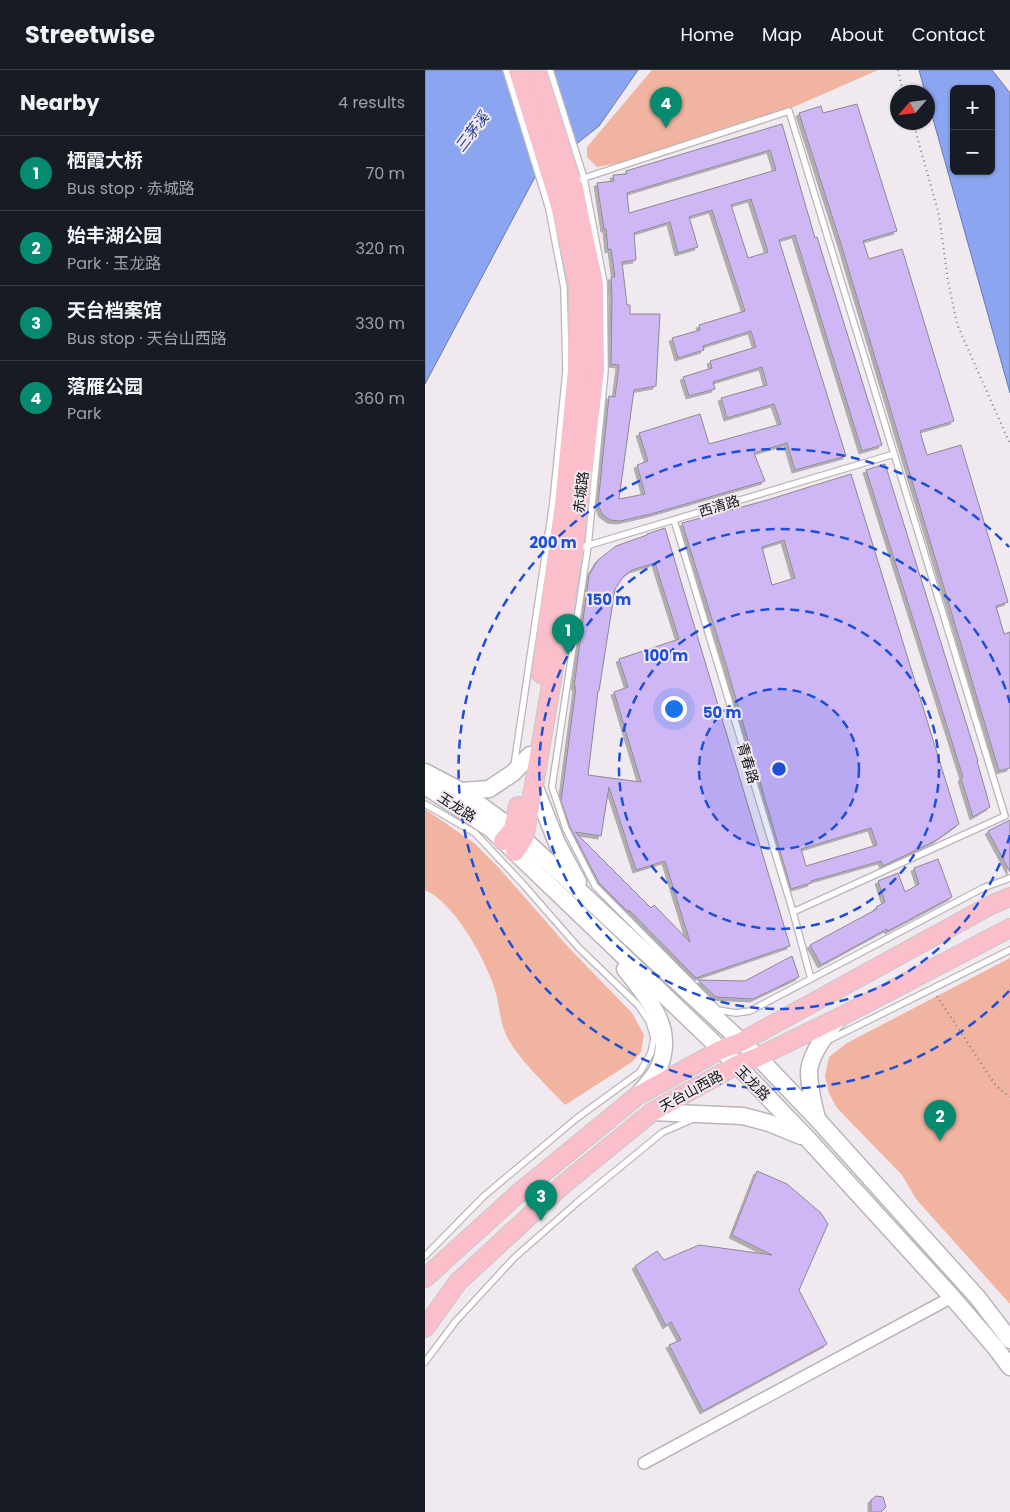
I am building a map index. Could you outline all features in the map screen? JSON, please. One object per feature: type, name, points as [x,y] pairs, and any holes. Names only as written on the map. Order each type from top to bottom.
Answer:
[{"type":"main road","name":"赤城路","points":[[514,840],[534,785],[566,552],[577,370],[578,285],[554,205],[518,70]]},
{"type":"main road","name":"赤城路","points":[[514,840],[566,552],[595,370],[594,283],[579,183],[537,70]]},
{"type":"main road","points":[[461,791],[489,789],[513,773],[530,755]]},
{"type":"main road","name":"玉龙路","points":[[425,772],[461,791],[514,840],[599,933],[737,1065],[807,1138],[952,1297],[1010,1367]]},
{"type":"main road","points":[[534,785],[557,844],[586,895]]},
{"type":"main road","name":"玉龙路","points":[[425,786],[491,829],[514,840],[586,895],[758,1057],[818,1120],[978,1298],[1010,1340]]},
{"type":"main road","name":"天台山西路","points":[[425,1278],[500,1209],[637,1096],[720,1050],[741,1042],[991,905],[1010,897]]},
{"type":"main road","name":"天台山西路","points":[[425,1328],[458,1282],[564,1184],[652,1112],[737,1065],[758,1057],[840,1017],[1010,928]]},
{"type":"main road","points":[[599,933],[650,1003],[661,1022],[665,1043],[659,1067],[637,1096]]},
{"type":"main road","points":[[818,1120],[811,1091],[809,1070],[828,1031],[840,1017]]},
{"type":"main road","points":[[652,1112],[743,1116],[769,1123],[807,1138]]},
{"type":"street","points":[[644,1464],[952,1297]]},
{"type":"lane","points":[[506,70],[554,205],[579,183],[789,111],[1005,816],[793,912]]},
{"type":"lane","points":[[550,70],[579,183]]},
{"type":"lane","name":"西清路","points":[[566,552],[894,454]]},
{"type":"lane","name":"青春路","points":[[674,520],[793,912],[811,979]]},
{"type":"lane","points":[[513,773],[566,552]]},
{"type":"lane","points":[[566,552],[552,786],[566,829],[595,886],[718,1010],[736,1013],[751,1012],[983,888],[1010,878]]},
{"type":"lane","points":[[425,804],[475,833],[578,947],[639,1005],[649,1021],[654,1038],[651,1053],[640,1072],[577,1118],[484,1196],[425,1256]]},
{"type":"lane","points":[[815,1055],[833,1036],[1010,950]]},
{"type":"lane","points":[[425,1362],[455,1322],[514,1258],[572,1206],[663,1132],[706,1114]]},
{"type":"path","points":[[898,70],[901,85]]},
{"type":"path","points":[[915,130],[939,215],[948,281],[957,324],[1010,444]]},
{"type":"path","points":[[932,988],[996,1086],[1010,1096]]},
{"type":"shaded area","points":[[652,70],[878,70],[789,109],[624,162],[597,167],[587,157],[587,147]]},
{"type":"shaded area","points":[[425,809],[474,843],[499,868],[570,949],[632,1013],[644,1035],[641,1052],[632,1062],[565,1105],[532,1070],[509,1041],[503,1026],[495,990],[482,959],[456,917],[436,896],[425,890]]},
{"type":"shaded area","points":[[1010,958],[1010,1304],[916,1199],[902,1175],[837,1108],[829,1093],[825,1076],[829,1057],[847,1043]]},
{"type":"water","name":"三茅溪","points":[[425,70],[638,70],[599,126],[535,177],[425,384]]},
{"type":"water","points":[[919,70],[992,70],[1010,93],[1010,393],[935,126],[935,85],[923,85]]},
{"type":"building","points":[[857,104],[897,231],[863,241],[869,259],[902,249],[954,421],[920,431],[927,455],[961,445],[1008,602],[996,606],[1004,634],[1010,632],[1010,768],[999,771],[841,244],[799,113],[821,106],[823,113]]},
{"type":"building","points":[[782,124],[815,238],[817,237],[882,445],[862,451],[795,235],[779,240],[846,456],[795,470],[787,443],[754,453],[765,481],[620,521],[610,520],[602,514],[598,504],[609,396],[615,397],[619,365],[611,364],[611,277],[615,277],[611,249],[608,250],[597,183],[614,181],[613,175],[627,174],[626,171]],"holes":[[[770,150],[776,170],[629,213],[627,193]],[[751,199],[768,252],[748,258],[731,205]],[[712,210],[745,311],[699,325],[700,330],[672,338],[678,358],[704,350],[703,346],[751,331],[756,347],[710,361],[712,368],[683,377],[689,396],[715,389],[713,382],[762,367],[767,385],[721,398],[727,418],[774,404],[781,424],[709,444],[700,414],[639,433],[648,461],[637,465],[645,494],[619,499],[634,390],[656,386],[660,314],[630,314],[630,305],[627,305],[622,262],[636,260],[634,233],[670,222],[678,253],[698,247],[689,217]]]},
{"type":"building","points":[[885,464],[978,761],[990,807],[973,817],[961,778],[963,777],[866,470]]},
{"type":"building","points":[[851,474],[959,824],[935,841],[883,866],[881,861],[811,881],[811,883],[791,889],[725,661],[682,523],[764,501]],"holes":[[[784,540],[795,578],[772,585],[762,547]],[[871,828],[877,845],[806,866],[801,849]]]},
{"type":"building","points":[[665,528],[790,946],[696,978],[629,910],[628,912],[599,883],[570,827],[561,801],[589,575],[598,560],[616,546]],"holes":[[[655,563],[679,639],[619,659],[628,687],[614,692],[641,782],[588,775],[598,691],[615,589],[624,576],[632,570]],[[609,787],[636,870],[665,861],[690,942],[654,905],[651,908],[575,832],[601,836]]]},
{"type":"building","points":[[1010,820],[1010,872],[988,831]]},
{"type":"building","points":[[938,859],[952,897],[888,931],[887,929],[821,965],[810,945],[877,909],[876,907],[885,902],[878,881],[898,873],[905,892],[919,884],[914,868]]},
{"type":"building","points":[[792,956],[799,977],[753,999],[716,997],[698,980],[745,981]]},
{"type":"building","points":[[757,1171],[787,1184],[821,1213],[828,1224],[799,1290],[827,1344],[703,1411],[669,1345],[681,1340],[671,1322],[666,1326],[635,1266],[657,1251],[664,1260],[699,1245],[772,1255],[732,1235]]},
{"type":"building","points":[[876,1496],[883,1497],[886,1507],[881,1512],[871,1512],[871,1500]]},
{"type":"place","name":"落雁公园","points":[[666,128]]},
{"type":"place","name":"栖霞大桥","points":[[568,655]]},
{"type":"place","name":"始丰湖公园","points":[[940,1141]]},
{"type":"place","name":"天台档案馆","points":[[541,1221]]}]
